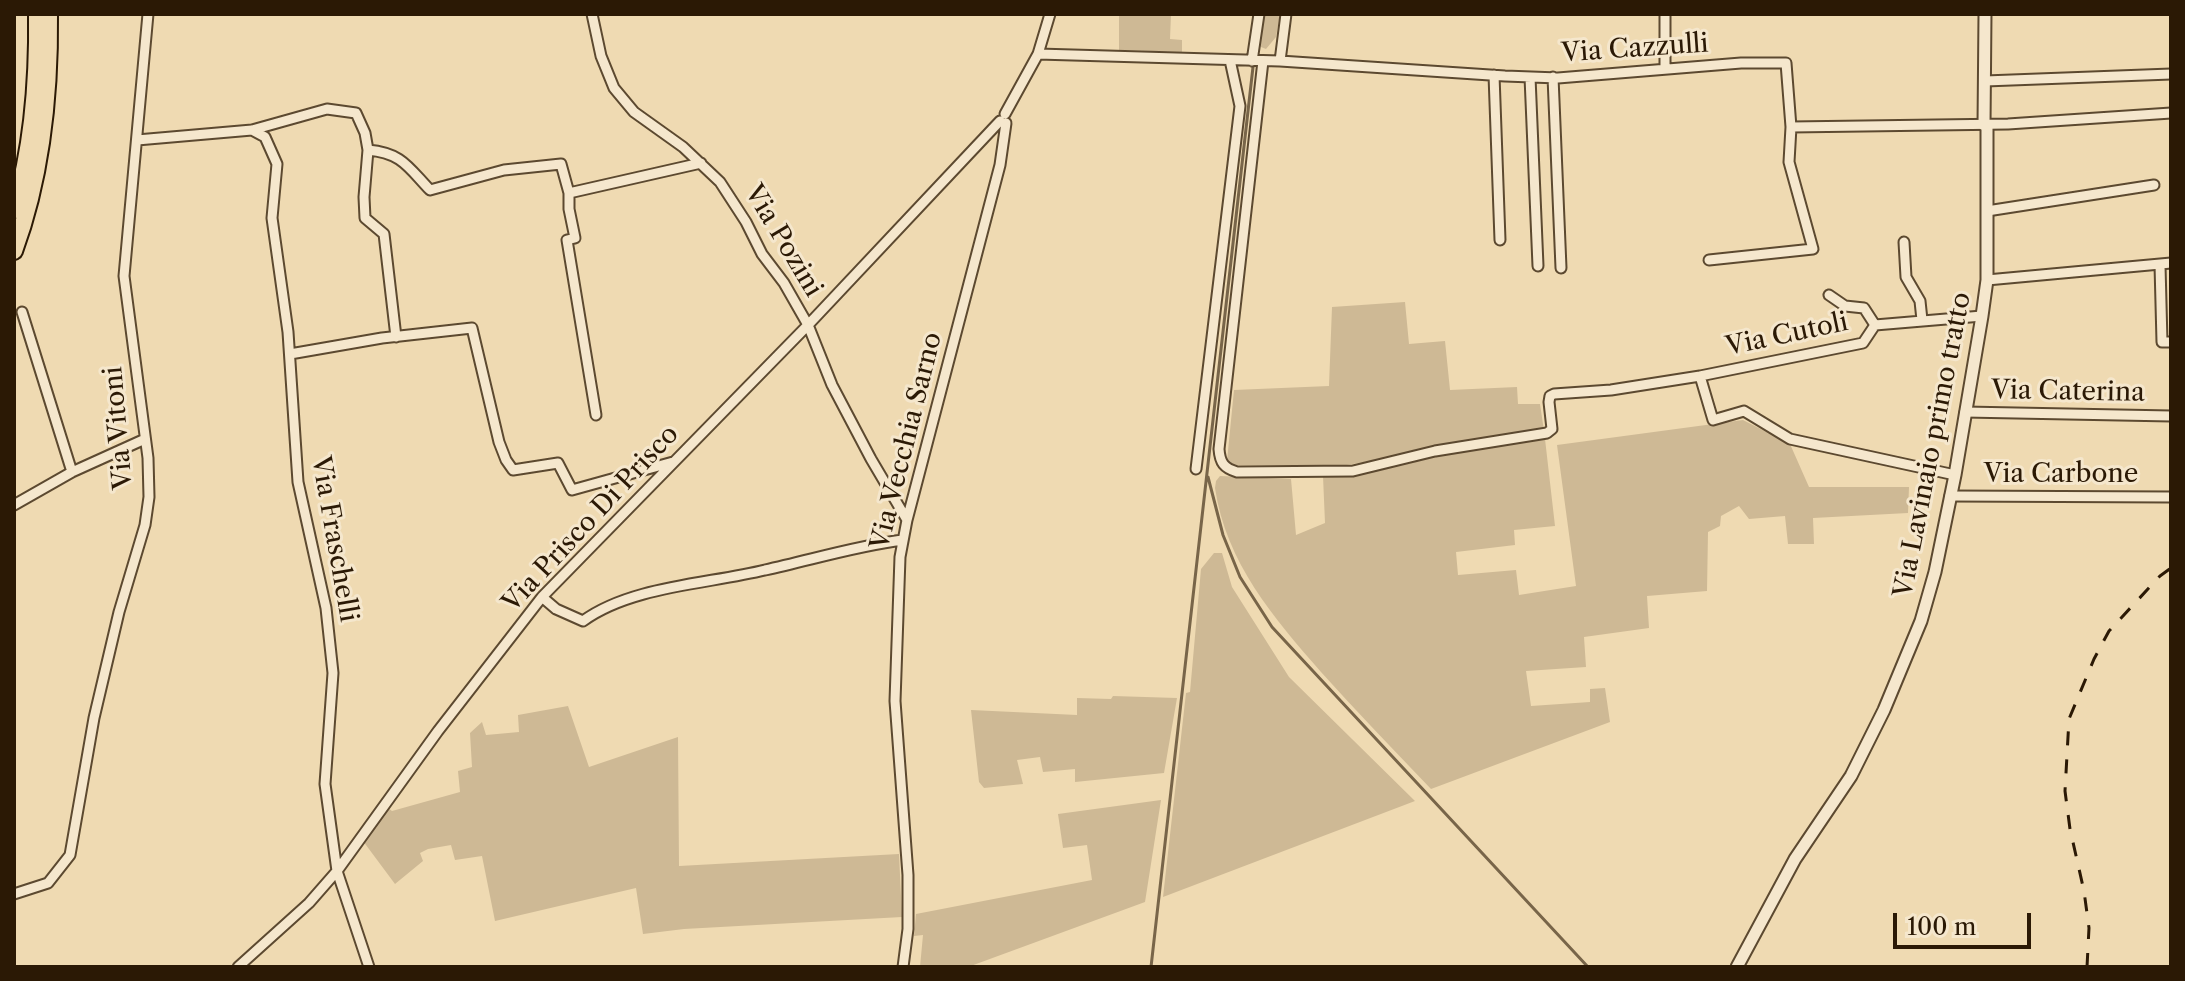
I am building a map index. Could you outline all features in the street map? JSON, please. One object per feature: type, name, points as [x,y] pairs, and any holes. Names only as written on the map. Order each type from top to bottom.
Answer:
[{"type":"highway","points":[[14,210],[32,125],[37,71],[37,14]]},
{"type":"highway","points":[[14,251],[42,138],[49,14]]},
{"type":"street","name":"Via Vitoni","points":[[14,894],[48,883],[70,855],[94,718],[119,612],[145,525],[149,497],[145,439],[124,276],[148,14]]},
{"type":"street","name":"Via Pozini","points":[[592,14],[601,56],[614,88],[634,112],[683,147],[720,182],[762,254],[784,283],[808,325],[832,385],[907,520]]},
{"type":"street","points":[[1004,119],[1038,54],[1050,14]]},
{"type":"street","points":[[1258,61],[1259,14]]},
{"type":"street","points":[[1280,61],[1286,14]]},
{"type":"street","points":[[1665,14],[1665,68]]},
{"type":"street","name":"Via Lavinaio primo tratto","points":[[1737,967],[1789,868],[1851,776],[1884,710],[1921,621],[1935,572],[1955,475],[1987,280],[1985,14]]},
{"type":"street","name":"Via Cazzulli","points":[[1038,54],[1280,61],[1530,77],[1741,63],[1786,63],[1791,127]]},
{"type":"street","points":[[1196,469],[1240,106],[1230,60]]},
{"type":"street","name":"Via Cutoli","points":[[1258,61],[1220,434],[1220,462],[1227,469],[1237,472],[1353,471],[1435,451],[1547,433],[1552,429],[1549,402],[1554,394],[1611,390],[1700,376],[1863,343],[1875,325]]},
{"type":"street","points":[[1985,81],[2171,74]]},
{"type":"street","points":[[1494,75],[1500,240]]},
{"type":"street","points":[[1530,77],[1538,266]]},
{"type":"street","points":[[1553,77],[1561,268]]},
{"type":"street","points":[[137,140],[252,130],[327,109],[356,113],[368,150],[365,218],[384,234],[396,337]]},
{"type":"street","points":[[1709,260],[1813,249],[1789,162],[1791,127],[1986,125],[2171,113]]},
{"type":"street","name":"Via Prisco Di Prisco","points":[[238,967],[309,903],[337,871],[438,731],[542,597],[1004,119]]},
{"type":"street","name":"Via Vecchia Sarno","points":[[903,967],[908,929],[908,875],[895,701],[902,540],[1000,165],[1004,119]]},
{"type":"street","name":"Via Fraschelli","points":[[252,130],[265,137],[277,164],[272,218],[290,354],[298,482],[326,608],[333,673],[325,784],[337,871],[369,967]]},
{"type":"street","points":[[368,150],[402,159],[430,190],[504,170],[561,164],[569,193],[575,238],[567,240],[596,415]]},
{"type":"street","points":[[569,193],[701,163]]},
{"type":"street","points":[[1987,211],[2154,185]]},
{"type":"street","points":[[1904,242],[1906,277],[1920,301],[1922,320]]},
{"type":"street","points":[[1987,280],[2166,264],[2166,342]]},
{"type":"street","name":"Via Cutoli","points":[[1829,295],[1845,306],[1864,308],[1875,325]]},
{"type":"street","points":[[22,312],[72,472]]},
{"type":"street","name":"Via Cutoli","points":[[1875,325],[1982,316]]},
{"type":"street","points":[[290,354],[472,328],[499,442],[513,470],[558,463],[572,490],[675,462]]},
{"type":"street","name":"Via Cutoli","points":[[1700,376],[1713,420],[1744,411],[1790,439],[1955,475]]},
{"type":"street","name":"Via Caterina","points":[[1965,412],[2171,416]]},
{"type":"street","points":[[14,505],[72,472],[145,439]]},
{"type":"street","name":"Via Carbone","points":[[1950,496],[2171,497]]},
{"type":"street","points":[[542,597],[556,609],[583,621],[601,609],[633,597],[762,571],[876,543],[902,540]]},
{"type":"shaded area","points":[[1119,14],[1171,14],[1170,39],[1182,40],[1182,52],[1119,50]]},
{"type":"shaded area","points":[[1263,14],[1280,14],[1276,37],[1266,49],[1259,43]]},
{"type":"shaded area","points":[[1405,302],[1409,344],[1445,341],[1450,390],[1517,387],[1518,404],[1540,404],[1544,431],[1347,465],[1231,465],[1227,461],[1234,390],[1329,386],[1332,307]]},
{"type":"shaded area","points":[[1743,420],[1790,444],[1809,487],[1909,487],[1908,513],[1813,518],[1814,544],[1788,544],[1785,516],[1749,519],[1739,506],[1721,516],[1720,526],[1708,532],[1707,591],[1647,596],[1649,628],[1584,637],[1586,667],[1526,671],[1531,706],[1590,702],[1590,689],[1605,688],[1610,722],[1431,789],[1321,672],[1254,588],[1230,541],[1215,488],[1220,476],[1291,479],[1296,535],[1325,523],[1323,476],[1348,475],[1545,439],[1555,526],[1514,530],[1515,545],[1456,552],[1458,575],[1516,570],[1519,595],[1576,586],[1557,445]]},
{"type":"shaded area","points":[[1214,553],[1222,553],[1232,587],[1289,677],[1415,801],[1163,897],[1186,693],[1190,692],[1201,569]]},
{"type":"shaded area","points":[[1113,696],[1177,698],[1164,773],[1075,782],[1075,769],[1043,772],[1040,757],[1017,760],[1023,784],[984,788],[979,782],[971,710],[1077,715],[1077,698],[1111,699]]},
{"type":"shaded area","points":[[568,706],[589,767],[678,737],[679,866],[899,854],[902,917],[643,934],[636,888],[495,921],[482,856],[455,860],[451,845],[420,853],[423,861],[395,884],[363,841],[388,808],[392,811],[460,792],[458,771],[472,767],[470,733],[482,722],[486,735],[519,732],[518,715]]},
{"type":"shaded area","points":[[1161,800],[1145,902],[968,967],[920,967],[923,935],[914,936],[916,914],[1092,880],[1087,845],[1063,848],[1058,814]]},
{"type":"waterway","points":[[1151,967],[1253,67]]},
{"type":"waterway","points":[[1208,477],[1223,535],[1240,577],[1272,627],[1588,967]]},
{"type":"railway","points":[[2087,967],[2089,928],[2065,791],[2069,719],[2109,631],[2171,568]]}]
